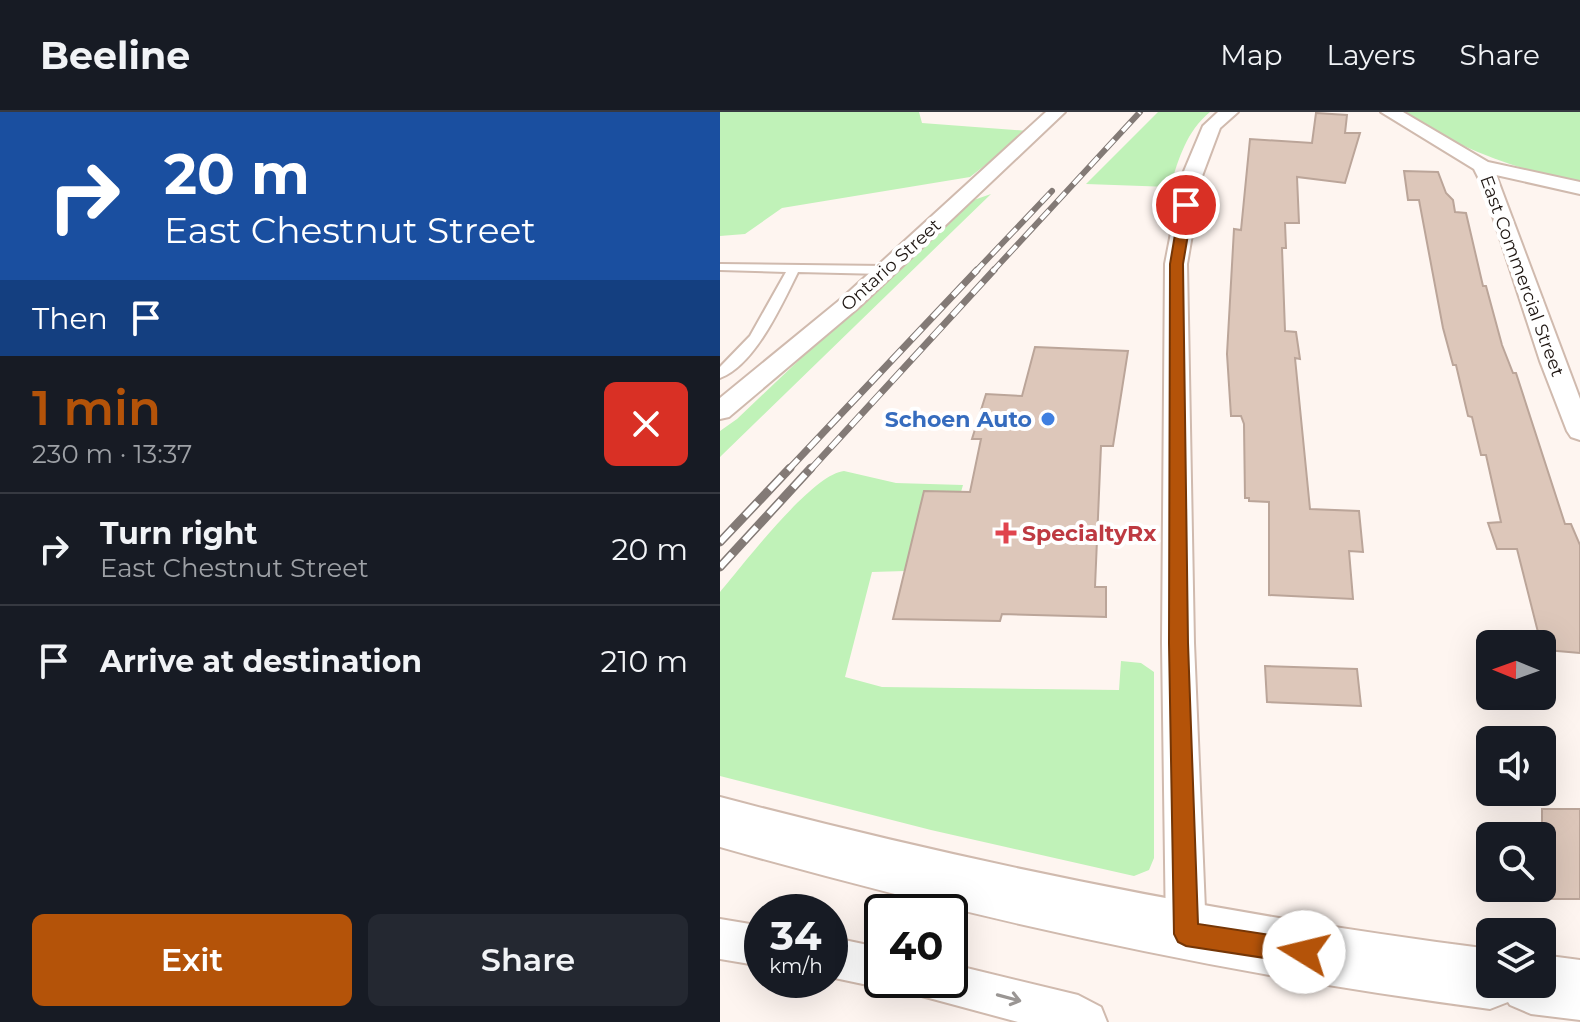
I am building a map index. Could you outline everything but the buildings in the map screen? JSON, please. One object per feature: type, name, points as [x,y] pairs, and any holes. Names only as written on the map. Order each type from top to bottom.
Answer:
[{"type":"street","name":"Ontario Street","points":[[722,408],[884,270],[1056,112]]},
{"type":"street","points":[[1186,934],[1178,643],[1176,264],[1192,176],[1212,126],[1229,112]]},
{"type":"street","points":[[1390,112],[1482,166],[1580,188]]},
{"type":"street","name":"East Commercial Street","points":[[1482,166],[1494,189],[1552,361],[1580,431]]},
{"type":"street","points":[[720,822],[885,868],[1186,934],[1476,977]]},
{"type":"street","points":[[720,939],[744,943]]},
{"type":"street","points":[[1556,987],[1580,990]]},
{"type":"street","points":[[968,989],[1078,1016],[1086,1022]]},
{"type":"lane","points":[[720,267],[884,270]]},
{"type":"lane","points":[[720,374],[742,356],[761,334],[794,268]]},
{"type":"green space","points":[[720,112],[919,112],[922,123],[1029,131],[970,177],[782,208],[745,234],[720,236]]},
{"type":"green space","points":[[1158,112],[1210,112],[1189,137],[1170,187],[1086,184]]},
{"type":"green space","points":[[1401,112],[1580,112],[1580,184],[1488,156]]},
{"type":"green space","points":[[991,194],[720,457],[720,431],[737,419],[954,213],[968,202]]},
{"type":"green space","points":[[844,471],[896,483],[963,485],[961,492],[924,492],[905,571],[872,572],[845,677],[882,687],[1119,690],[1121,661],[1141,663],[1154,672],[1154,858],[1149,870],[1134,876],[931,830],[720,776],[720,592],[797,503],[830,476]]},
{"type":"railway","points":[[992,272],[1140,112]]},
{"type":"railway","points":[[975,272],[1052,191]]},
{"type":"railway","points":[[788,470],[977,270]]},
{"type":"railway","points":[[810,470],[994,270]]},
{"type":"railway","points":[[720,542],[790,468]]},
{"type":"railway","points":[[720,567],[811,468]]},
{"type":"place","name":"Schoen Auto","points":[[1048,419]]},
{"type":"place","name":"SpecialtyRx","points":[[1006,533]]},
{"type":"route","points":[[1186,205],[1176,264],[1178,643],[1186,934],[1304,952]]}]
